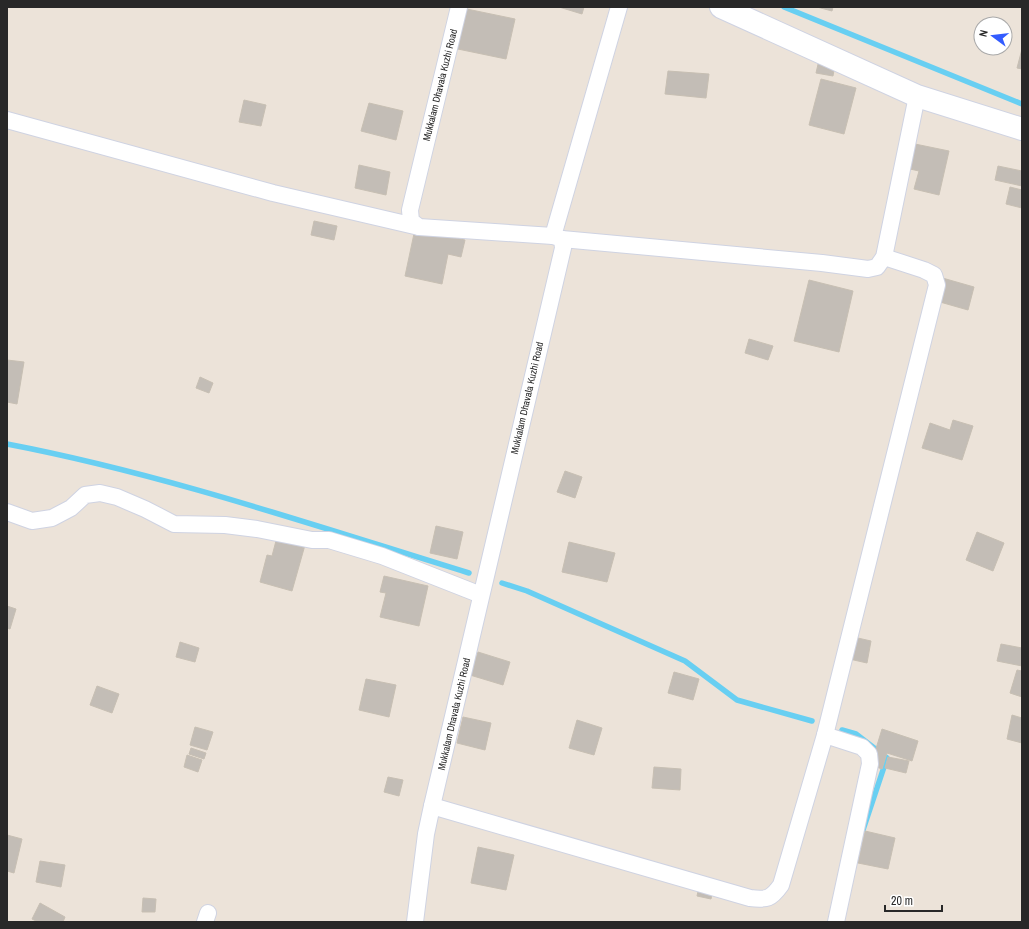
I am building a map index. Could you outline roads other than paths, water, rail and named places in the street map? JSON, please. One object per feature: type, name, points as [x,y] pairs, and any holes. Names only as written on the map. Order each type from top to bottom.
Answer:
[{"type":"main road","points":[[721,7],[917,96],[1022,129]]},
{"type":"street","name":"Mukkalam Dhavala Kuzhi Road","points":[[419,226],[411,221],[410,210],[459,7]]},
{"type":"street","name":"Mukkalam Dhavala Kuzhi Road","points":[[415,922],[426,834],[562,248],[557,238],[619,7]]},
{"type":"street","points":[[7,120],[273,193],[419,226],[822,263],[868,269],[877,267],[884,258],[917,96]]},
{"type":"street","points":[[432,806],[750,898],[762,900],[773,896],[781,885],[825,735],[938,285],[934,275],[924,270],[884,258]]},
{"type":"street","points":[[7,512],[32,521],[52,518],[71,508],[85,495],[100,493],[117,497],[174,524],[225,525],[257,529],[312,540],[330,540],[382,556],[481,595]]},
{"type":"street","points":[[825,735],[862,747],[870,754],[870,764],[836,922]]},
{"type":"waterway","points":[[784,7],[1022,104]]},
{"type":"waterway","points":[[7,444],[124,470],[240,502],[469,573]]},
{"type":"waterway","points":[[502,583],[527,591],[685,661],[737,700],[812,721]]},
{"type":"waterway","points":[[842,730],[856,734],[887,758],[863,830]]}]
